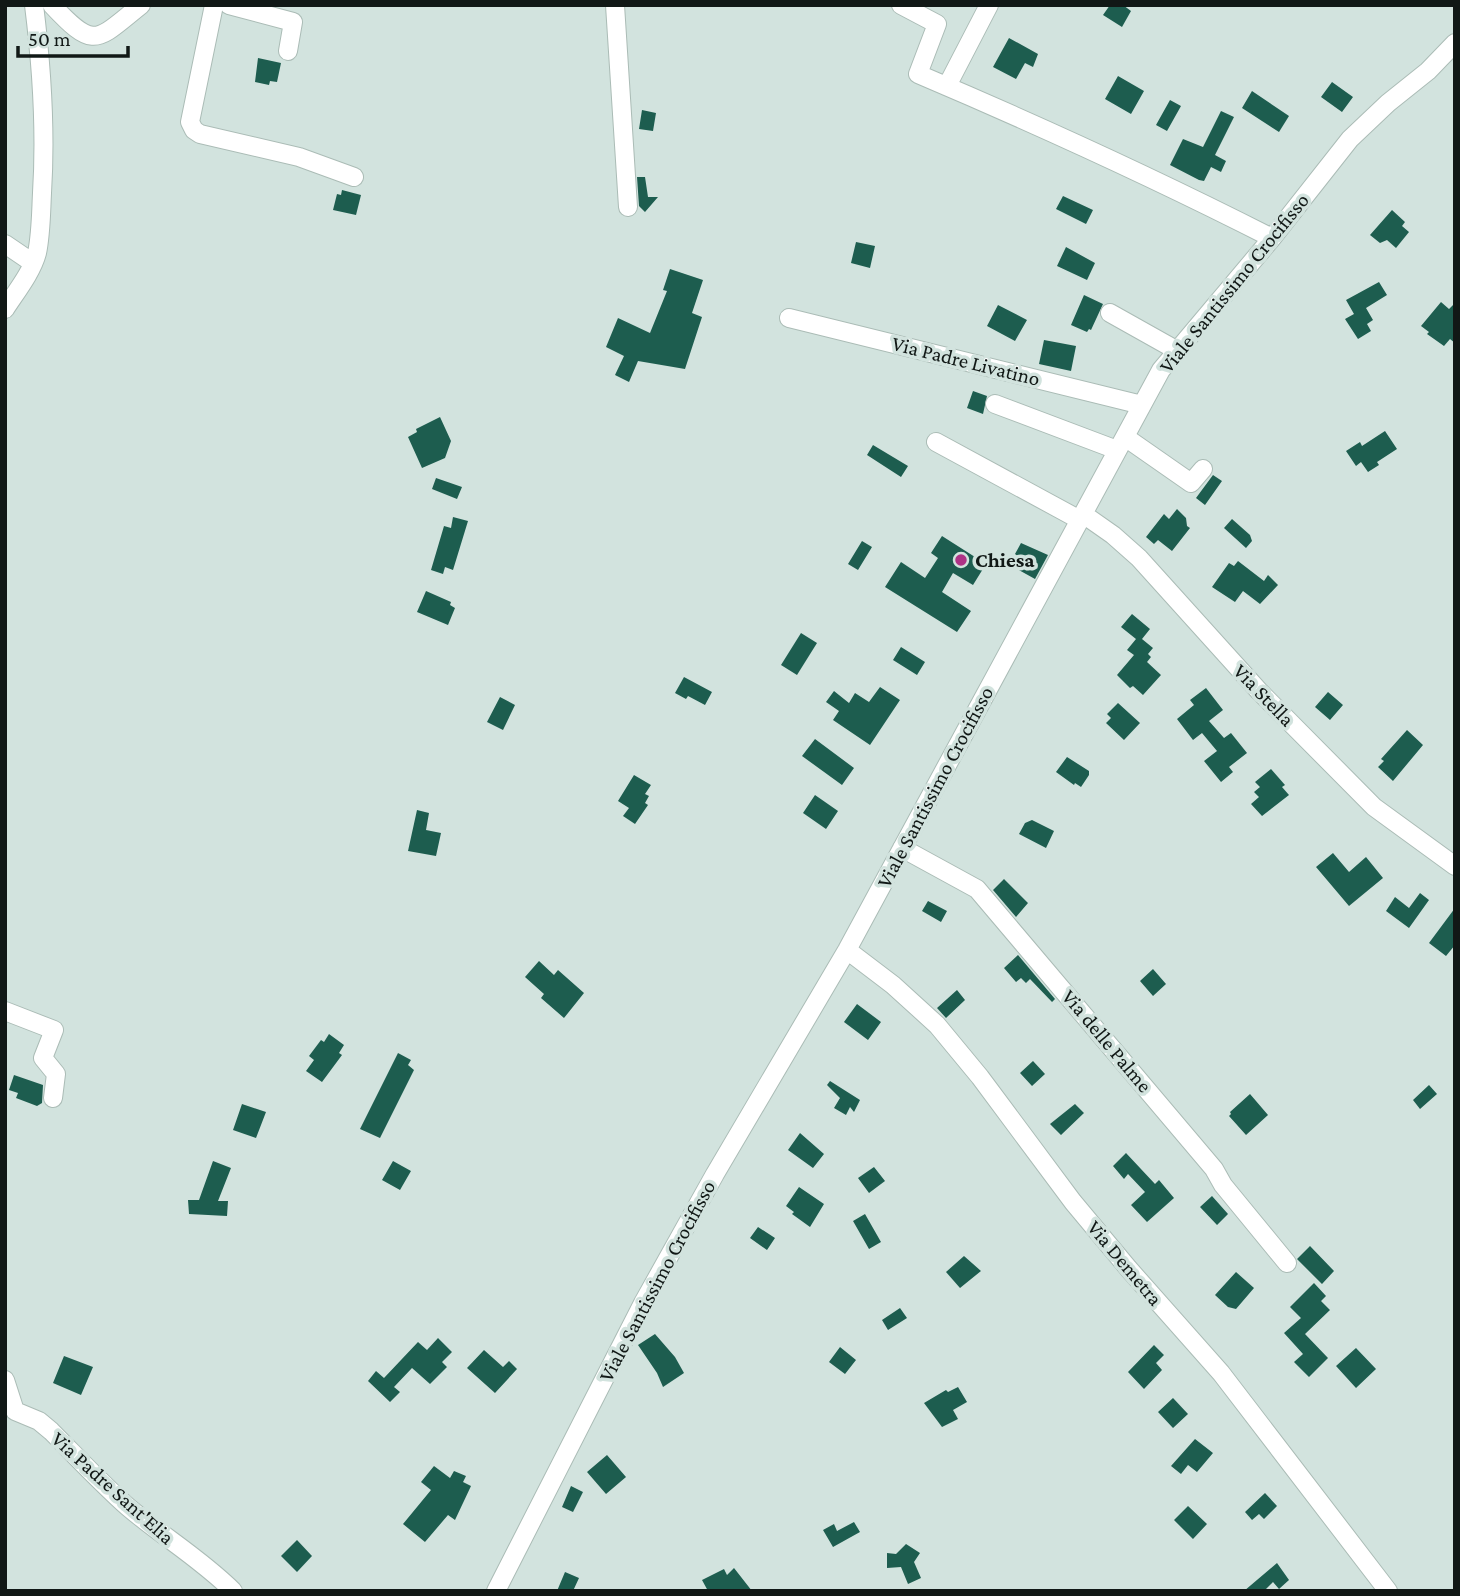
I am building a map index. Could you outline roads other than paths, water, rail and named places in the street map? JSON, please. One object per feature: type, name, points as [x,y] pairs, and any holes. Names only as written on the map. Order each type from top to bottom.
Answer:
[{"type":"street","points":[[5,309],[37,252],[45,144],[42,74],[34,5]]},
{"type":"street","points":[[52,5],[71,25],[88,37],[98,36],[141,5]]},
{"type":"street","points":[[214,5],[190,122],[194,130],[200,134],[299,157],[354,177]]},
{"type":"street","points":[[229,5],[293,22],[288,51]]},
{"type":"street","points":[[615,5],[628,207]]},
{"type":"street","points":[[901,5],[937,24],[918,74],[1174,187],[1272,238]]},
{"type":"street","points":[[947,86],[989,5]]},
{"type":"street","name":"Viale Santissimo Crocifisso","points":[[496,1591],[643,1303],[715,1174],[847,950],[1161,370],[1272,238],[1350,139],[1388,103],[1428,71],[1455,43]]},
{"type":"street","points":[[5,244],[33,263]]},
{"type":"street","points":[[1110,313],[1176,350]]},
{"type":"street","name":"Via Padre Livatino","points":[[789,318],[1142,405]]},
{"type":"street","points":[[995,404],[1121,443],[1191,483],[1203,469]]},
{"type":"street","name":"Via Stella","points":[[936,442],[1113,535],[1139,558],[1259,691],[1374,807],[1455,866]]},
{"type":"street","name":"Via delle Palme","points":[[902,848],[978,889],[1206,1159],[1223,1185],[1287,1263]]},
{"type":"street","name":"Via Demetra","points":[[847,950],[937,1025],[980,1077],[1081,1211],[1221,1373],[1388,1591]]},
{"type":"street","points":[[5,1011],[54,1030],[43,1058],[56,1074],[53,1098]]},
{"type":"street","name":"Via Padre Sant'Elia","points":[[5,1380],[15,1411],[39,1421],[126,1505],[172,1543],[200,1559],[233,1591]]},
{"type":"place","name":"Chiesa","points":[[961,560]]}]
